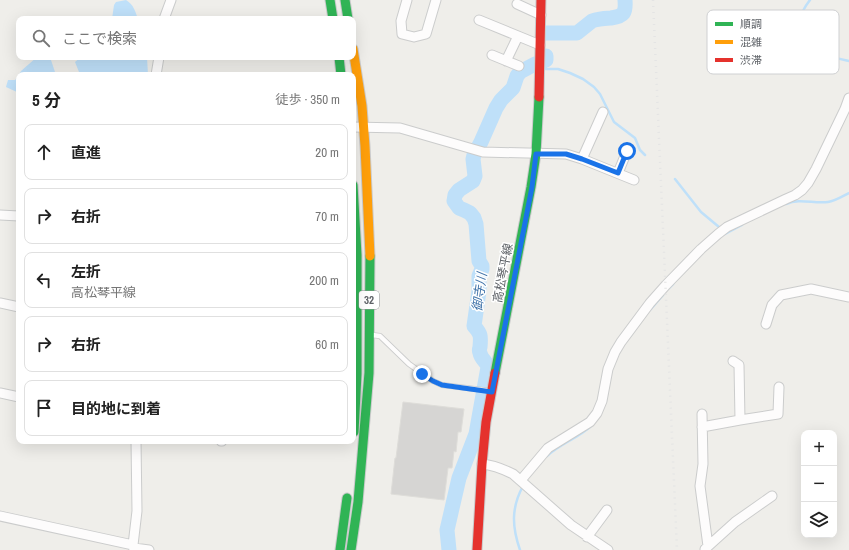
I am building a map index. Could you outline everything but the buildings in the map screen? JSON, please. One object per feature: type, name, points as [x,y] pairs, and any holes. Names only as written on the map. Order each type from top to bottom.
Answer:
[{"type":"main road","points":[[330,0],[333,16]]},
{"type":"main road","points":[[345,0],[348,16]]},
{"type":"main road","name":"高松琴平線","points":[[477,550],[487,391],[532,187],[536,154],[541,0]]},
{"type":"main road","points":[[338,60],[340,72]]},
{"type":"main road","name":"32","points":[[351,550],[358,502],[369,373],[370,255],[362,106],[355,60]]},
{"type":"main road","name":"32","points":[[356,306],[356,390]]},
{"type":"main road","points":[[340,550],[348,487]]},
{"type":"street","points":[[165,16],[171,0]]},
{"type":"street","points":[[407,0],[400,21],[402,34],[414,37],[426,34],[436,0]]},
{"type":"street","points":[[517,4],[541,15]]},
{"type":"street","points":[[479,20],[540,45]]},
{"type":"street","points":[[506,61],[518,36]]},
{"type":"street","points":[[492,55],[519,66]]},
{"type":"street","points":[[156,72],[158,60]]},
{"type":"street","points":[[523,483],[548,448],[590,422],[597,413],[602,401],[608,369],[614,352],[650,303],[692,258],[709,241],[728,227],[795,195],[808,183],[849,98]]},
{"type":"street","points":[[582,159],[603,112]]},
{"type":"street","points":[[356,127],[400,128],[483,152],[566,154],[634,180]]},
{"type":"street","points":[[618,173],[627,151]]},
{"type":"street","points":[[0,215],[16,216]]},
{"type":"street","points":[[766,324],[772,305],[781,295],[811,289],[849,297]]},
{"type":"street","points":[[0,303],[16,306]]},
{"type":"street","points":[[733,361],[739,365],[740,420]]},
{"type":"street","points":[[702,427],[778,414],[779,387]]},
{"type":"street","points":[[0,393],[16,396]]},
{"type":"street","points":[[702,414],[703,464],[700,486],[706,548]]},
{"type":"street","points":[[134,548],[137,511],[136,444]]},
{"type":"street","points":[[482,464],[493,465],[514,474],[571,525],[608,550]]},
{"type":"street","points":[[706,548],[734,522],[772,496]]},
{"type":"street","points":[[588,537],[607,510]]},
{"type":"street","points":[[0,516],[134,548],[149,550]]},
{"type":"lane","points":[[369,334],[380,336],[409,364],[433,381],[442,385],[487,391]]},
{"type":"water","points":[[126,0],[129,2],[133,6],[137,16],[112,16],[116,2]]},
{"type":"water","points":[[34,60],[51,60],[55,72],[20,72]]},
{"type":"water","points":[[77,60],[147,60],[148,72],[79,72],[75,62]]},
{"type":"water","points":[[16,79],[16,92],[6,87],[8,80]]},
{"type":"waterway","name":"御寺川","points":[[546,33],[577,33],[592,21],[619,16],[624,11],[625,0]]},
{"type":"waterway","points":[[803,10],[810,0]]},
{"type":"waterway","name":"御寺川","points":[[545,60],[546,56]]},
{"type":"waterway","points":[[839,59],[849,61]]},
{"type":"waterway","points":[[546,60],[546,69],[558,69],[570,73],[583,79],[594,87],[600,94],[614,122],[635,138],[640,150],[645,155]]},
{"type":"waterway","name":"御寺川","points":[[449,550],[447,530],[459,478],[476,434],[488,367],[479,350],[480,335],[474,326],[479,291],[479,276],[482,269],[479,261],[476,224],[470,213],[459,208],[454,201],[455,195],[459,190],[473,181],[475,176],[474,155],[496,108],[501,100],[513,88],[520,72],[535,64]]},
{"type":"waterway","points":[[675,179],[701,212],[719,227]]},
{"type":"waterway","points":[[786,204],[796,201],[828,202],[836,200],[849,193]]},
{"type":"waterway","points":[[725,234],[742,225]]},
{"type":"waterway","points":[[669,288],[673,284]]},
{"type":"waterway","points":[[650,310],[663,295]]},
{"type":"waterway","points":[[547,456],[591,426]]},
{"type":"waterway","points":[[520,550],[515,533],[514,518],[516,502],[523,486]]},
{"type":"railway","points":[[653,0],[677,550]]},
{"type":"traffic: fast","points":[[330,0],[333,16]]},
{"type":"traffic: fast","points":[[345,0],[348,16]]},
{"type":"traffic: fast","points":[[339,60],[341,72]]},
{"type":"traffic: fast","points":[[495,373],[531,187],[536,154],[539,97]]},
{"type":"traffic: fast","points":[[356,238],[356,393]]},
{"type":"traffic: fast","points":[[351,550],[358,502],[369,373],[370,256]]},
{"type":"traffic: fast","points":[[340,550],[347,498]]},
{"type":"traffic: slow","points":[[355,60],[362,106],[370,256]]},
{"type":"traffic: jam","points":[[539,97],[541,0]]},
{"type":"traffic: jam","points":[[477,550],[486,422],[495,373]]},
{"type":"route","points":[[422,374],[442,385],[492,392],[532,187],[536,154],[566,154],[618,173],[627,151]]}]
